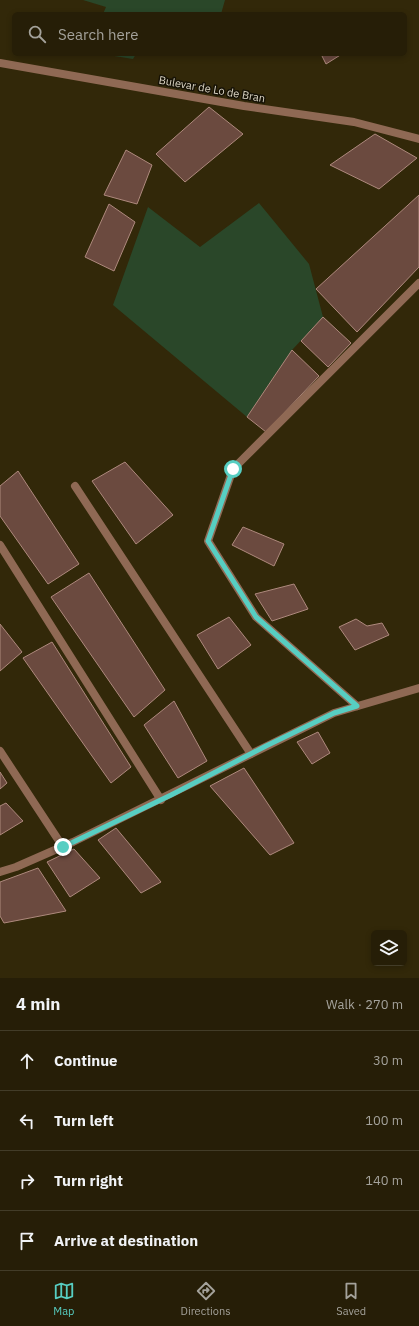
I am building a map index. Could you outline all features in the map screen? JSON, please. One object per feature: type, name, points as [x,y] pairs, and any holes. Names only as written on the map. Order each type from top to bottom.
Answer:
[{"type":"street","name":"Bulevar de Lo de Bran","points":[[0,63],[244,106],[354,122],[419,139]]},
{"type":"street","points":[[357,706],[256,617],[208,541],[233,469],[419,283]]},
{"type":"street","points":[[75,486],[251,754]]},
{"type":"street","points":[[0,545],[161,800]]},
{"type":"street","points":[[0,872],[16,867],[63,847],[161,800],[334,713],[419,688]]},
{"type":"street","points":[[0,751],[63,847]]},
{"type":"green space","points":[[83,0],[225,0],[222,12],[104,12],[106,7]]},
{"type":"green space","points":[[114,56],[135,56],[133,59]]},
{"type":"green space","points":[[259,203],[309,264],[323,317],[292,350],[247,417],[113,305],[148,207],[200,247]]},
{"type":"building","points":[[322,56],[339,56],[326,64]]},
{"type":"building","points":[[209,107],[243,134],[185,182],[156,154]]},
{"type":"building","points":[[375,134],[417,158],[379,189],[330,165]]},
{"type":"building","points":[[126,150],[152,165],[137,204],[104,195]]},
{"type":"building","points":[[419,195],[419,267],[357,332],[316,289]]},
{"type":"building","points":[[109,204],[135,222],[114,271],[85,257]]},
{"type":"building","points":[[323,317],[351,343],[328,367],[301,341]]},
{"type":"building","points":[[292,350],[319,376],[266,432],[247,417]]},
{"type":"building","points":[[125,462],[173,515],[136,544],[92,481]]},
{"type":"building","points":[[18,471],[79,564],[48,584],[0,516],[0,486]]},
{"type":"building","points":[[243,527],[284,544],[274,566],[232,545]]},
{"type":"building","points":[[89,573],[165,690],[134,717],[51,597]]},
{"type":"building","points":[[294,584],[308,609],[272,621],[255,594]]},
{"type":"building","points":[[229,617],[251,645],[218,669],[197,635]]},
{"type":"building","points":[[356,619],[367,626],[382,623],[389,635],[355,650],[339,627]]},
{"type":"building","points":[[0,624],[22,652],[0,671]]},
{"type":"building","points":[[52,642],[131,767],[111,783],[23,658]]},
{"type":"building","points":[[174,701],[207,761],[178,778],[144,725]]},
{"type":"building","points":[[318,732],[330,753],[312,764],[297,742]]},
{"type":"building","points":[[244,768],[294,843],[270,855],[210,786]]},
{"type":"building","points":[[0,772],[7,783],[0,789]]},
{"type":"building","points":[[6,803],[23,821],[0,835],[0,806]]},
{"type":"building","points":[[116,828],[161,882],[141,893],[98,840]]},
{"type":"building","points":[[74,849],[100,878],[70,897],[47,862]]},
{"type":"building","points":[[38,868],[66,911],[4,923],[0,916],[0,882]]},
{"type":"route","points":[[63,847],[171,795],[334,713],[357,706],[256,617],[208,541],[233,469]]}]
